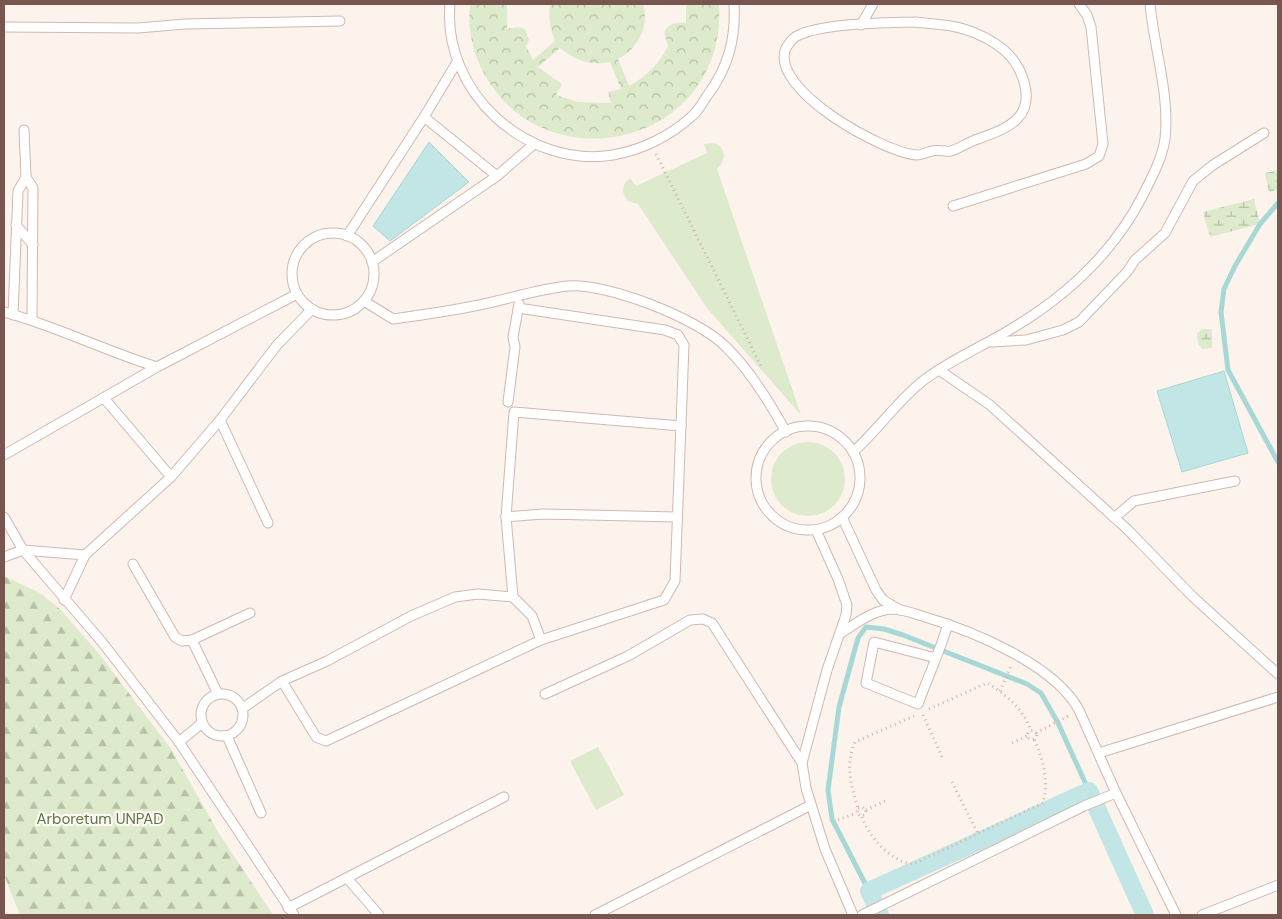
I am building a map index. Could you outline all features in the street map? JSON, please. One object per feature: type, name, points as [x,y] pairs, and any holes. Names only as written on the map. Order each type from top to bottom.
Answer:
[{"type":"lane","points":[[450,4],[449,21],[457,62],[475,96],[501,124],[534,144],[573,155],[613,155],[651,144],[692,116],[722,77],[736,29],[734,4]]},
{"type":"lane","points":[[860,25],[915,22],[939,24],[964,29],[988,40],[1004,50],[1016,64],[1025,88],[1024,108],[1018,118],[1004,128],[951,150],[935,150],[919,155],[860,133],[822,108],[791,77],[783,61],[789,44],[798,35],[860,25],[873,4]]},
{"type":"lane","points":[[953,206],[1086,164],[1099,156],[1103,144],[1091,27],[1087,15],[1079,4]]},
{"type":"lane","points":[[852,452],[924,380],[1040,310],[1101,258],[1119,236],[1152,178],[1160,160],[1165,140],[1165,123],[1150,4]]},
{"type":"lane","points":[[4,27],[138,28],[185,24],[340,21]]},
{"type":"lane","points":[[347,236],[457,62]]},
{"type":"lane","points":[[424,117],[496,176]]},
{"type":"lane","points":[[24,130],[26,177],[33,188],[32,319]]},
{"type":"lane","points":[[989,342],[1026,340],[1062,330],[1079,322],[1135,260],[1165,233],[1193,181],[1213,165],[1264,133]]},
{"type":"lane","points":[[372,262],[496,176],[534,144]]},
{"type":"lane","points":[[26,177],[18,191],[8,314],[32,319],[112,353],[157,367]]},
{"type":"lane","points":[[16,225],[33,245]]},
{"type":"lane","points":[[327,234],[347,236],[363,246],[372,262],[373,283],[364,302],[353,310],[339,315],[325,314],[312,309],[297,294],[292,272],[299,251],[316,237],[327,234]]},
{"type":"lane","points":[[364,302],[393,319],[577,286],[634,298],[659,307],[710,334],[724,345],[767,397],[786,432]]},
{"type":"lane","points":[[4,455],[157,367],[297,294]]},
{"type":"lane","points":[[508,402],[515,346],[513,337],[520,296]]},
{"type":"lane","points":[[282,680],[316,736],[326,740],[541,640],[664,600],[672,589],[675,580],[684,345],[678,335],[665,330],[518,308]]},
{"type":"lane","points":[[64,600],[85,554],[171,477],[220,420],[277,345],[312,309]]},
{"type":"lane","points":[[939,370],[990,405],[1157,558],[1192,596],[1278,674]]},
{"type":"lane","points":[[104,398],[171,477]]},
{"type":"lane","points":[[541,640],[532,616],[513,597],[506,517],[514,412],[680,426]]},
{"type":"lane","points":[[220,420],[268,523]]},
{"type":"lane","points":[[804,427],[826,430],[837,436],[852,452],[859,471],[860,484],[851,507],[834,523],[816,530],[793,528],[781,523],[769,513],[758,496],[756,483],[760,457],[773,440],[786,432],[804,427]]},
{"type":"lane","points":[[1114,518],[1134,501],[1235,481]]},
{"type":"lane","points":[[506,517],[543,514],[676,517]]},
{"type":"lane","points":[[842,517],[864,568],[883,600],[900,610],[974,633],[1016,656],[1060,684],[1073,699],[1116,793],[1176,915]]},
{"type":"lane","points":[[4,518],[23,550],[102,642],[179,742],[291,912],[347,878],[504,797]]},
{"type":"lane","points":[[802,763],[827,670],[841,633],[847,605],[826,549],[816,530]]},
{"type":"lane","points":[[4,557],[23,550],[85,554]]},
{"type":"lane","points":[[133,564],[174,637],[182,641],[192,640],[250,613]]},
{"type":"lane","points":[[243,708],[282,680],[328,661],[410,616],[455,597],[478,594],[513,597]]},
{"type":"lane","points":[[841,633],[878,611],[900,610]]},
{"type":"lane","points":[[545,694],[628,656],[690,620],[702,619],[712,623],[802,763],[811,805],[825,849],[853,915]]},
{"type":"lane","points":[[937,657],[874,642],[866,683],[918,704],[937,657],[948,624]]},
{"type":"lane","points":[[192,640],[218,694]]},
{"type":"lane","points":[[218,694],[233,696],[243,708],[243,722],[234,734],[226,736],[212,734],[202,723],[202,708],[206,701],[218,694]]},
{"type":"lane","points":[[1099,753],[1278,696]]},
{"type":"lane","points":[[179,742],[202,723]]},
{"type":"lane","points":[[226,736],[261,813]]},
{"type":"lane","points":[[863,915],[1084,806],[1116,793]]},
{"type":"lane","points":[[595,915],[811,805]]},
{"type":"lane","points":[[347,878],[379,915]]},
{"type":"lane","points":[[1202,915],[1278,885]]},
{"type":"path","points":[[651,144],[766,376]]},
{"type":"path","points":[[1000,691],[1016,656]]},
{"type":"path","points":[[857,814],[858,808],[849,766],[855,742],[921,712],[987,683],[1000,691],[1022,713],[1031,731],[1036,733]]},
{"type":"path","points":[[838,820],[857,814],[862,817],[880,843],[894,858],[903,863],[913,864],[1043,803],[1045,795],[1044,765],[1034,739],[1036,733],[1079,710]]},
{"type":"path","points":[[921,712],[942,759]]},
{"type":"path","points":[[1012,743],[1027,736],[1031,731]]},
{"type":"path","points":[[1027,736],[1030,740],[1034,739]]},
{"type":"path","points":[[952,782],[978,834]]},
{"type":"path","points":[[862,817],[865,815],[866,810],[886,801]]},
{"type":"path","points":[[858,808],[862,807],[866,810]]},
{"type":"green space","points":[[470,4],[507,4],[507,29],[518,27],[525,29],[529,40],[526,46],[533,60],[555,41],[550,23],[550,4],[643,4],[645,20],[641,36],[625,55],[618,59],[629,86],[647,74],[661,58],[668,46],[664,32],[666,29],[673,24],[686,23],[686,4],[719,4],[719,26],[713,56],[691,94],[666,117],[635,132],[602,138],[569,136],[537,125],[508,106],[486,77],[474,51],[469,13]],"holes":[[[560,48],[583,61],[596,63],[610,62],[621,89],[608,92],[611,103],[578,102],[556,95],[562,84],[538,67]]]},
{"type":"green space","points":[[714,143],[721,148],[724,154],[722,162],[717,169],[801,415],[707,308],[638,204],[628,201],[624,195],[624,186],[630,178],[636,186],[707,153],[704,144]]},
{"type":"green space","points":[[1278,170],[1278,190],[1269,192],[1265,173]]},
{"type":"green space","points":[[1254,199],[1260,224],[1210,237],[1203,212]]},
{"type":"green space","points":[[1202,329],[1212,329],[1212,348],[1202,349],[1198,344],[1197,334]]},
{"type":"green space","points":[[808,442],[822,445],[834,453],[842,465],[845,479],[842,493],[834,505],[822,513],[808,516],[794,513],[782,505],[774,493],[771,479],[774,465],[782,453],[794,445]]},
{"type":"green space","name":"Arboretum UNPAD","points":[[4,576],[40,593],[60,609],[100,655],[171,749],[218,832],[273,915],[20,915],[4,875]]},
{"type":"green space","points":[[598,747],[624,795],[596,810],[570,761]]},
{"type":"water","points":[[429,142],[469,182],[390,241],[373,226]]},
{"type":"water","points":[[1224,371],[1248,453],[1182,472],[1157,391]]},
{"type":"waterway","points":[[1278,203],[1260,224],[1235,266],[1224,289],[1221,312],[1228,370],[1278,462]]},
{"type":"waterway","points":[[869,891],[832,819],[828,790],[839,707],[858,638],[866,627],[884,629],[903,635],[1027,684],[1041,693],[1058,723],[1089,791]]},
{"type":"waterway","points":[[880,915],[869,891],[1089,791],[1145,915]]}]
